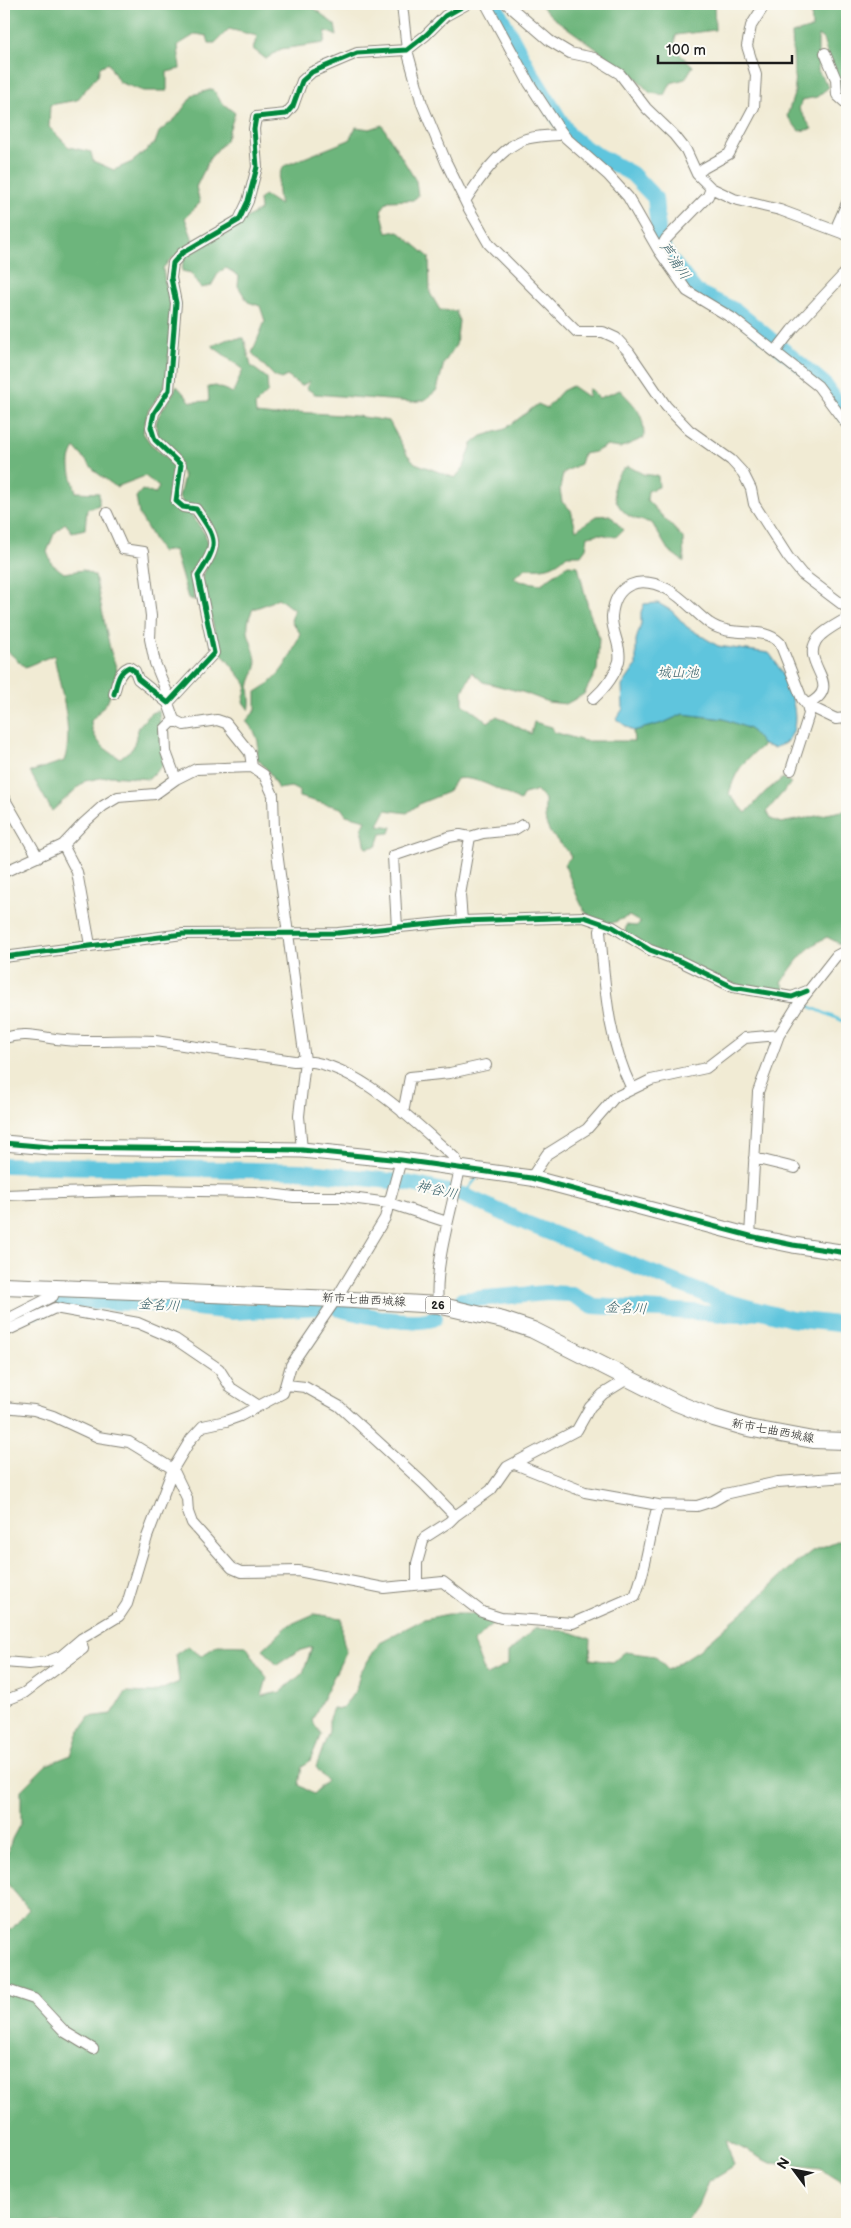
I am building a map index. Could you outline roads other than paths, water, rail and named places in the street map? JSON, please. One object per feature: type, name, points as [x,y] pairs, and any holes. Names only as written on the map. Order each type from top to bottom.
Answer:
[{"type":"main road","name":"新市七曲西城線","points":[[4,1286],[336,1299],[438,1305],[503,1320],[533,1330],[676,1403],[748,1428],[812,1440],[847,1441]]},
{"type":"street","points":[[402,4],[406,50],[422,104],[464,201],[489,244],[577,332],[603,332],[616,338],[629,352],[666,406],[690,430],[731,460],[743,473],[751,489],[754,504],[765,524],[802,574],[847,608]]},
{"type":"street","points":[[168,703],[214,653],[198,576],[210,557],[214,542],[210,531],[196,509],[183,507],[176,501],[181,465],[155,440],[151,427],[154,413],[170,390],[176,303],[171,278],[173,263],[182,253],[239,220],[248,201],[257,167],[254,129],[256,117],[286,114],[293,106],[302,81],[312,72],[357,53],[406,50],[426,35],[445,16],[467,4]]},
{"type":"street","points":[[486,4],[529,83],[561,132],[608,175],[628,197],[687,291],[732,318],[777,349],[818,386],[847,425]]},
{"type":"street","points":[[507,4],[550,40],[570,53],[594,58],[620,74],[646,108],[674,135],[686,150],[698,174],[710,188],[734,199],[780,210],[847,235]]},
{"type":"street","points":[[698,174],[704,168],[729,154],[754,106],[756,74],[747,46],[751,26],[765,4]]},
{"type":"street","points":[[825,53],[836,80],[837,95],[847,104]]},
{"type":"street","points":[[464,201],[486,170],[511,148],[523,140],[561,132]]},
{"type":"street","points":[[661,247],[708,196],[710,188]]},
{"type":"street","points":[[835,230],[847,203]]},
{"type":"street","points":[[777,349],[847,271]]},
{"type":"street","points":[[107,513],[123,549],[143,552],[151,616],[150,639],[155,663],[168,695],[168,703],[174,720],[184,725],[217,720],[226,723],[250,753],[252,768]]},
{"type":"street","points":[[594,699],[616,670],[620,659],[612,618],[614,609],[625,588],[634,582],[644,582],[669,590],[710,623],[725,631],[766,633],[775,637],[780,643],[802,699],[807,705],[836,719],[847,718]]},
{"type":"street","points":[[807,705],[817,700],[824,689],[823,681],[813,656],[816,639],[847,618]]},
{"type":"street","points":[[114,694],[117,681],[123,670],[129,667],[135,671],[138,679],[168,703]]},
{"type":"street","points":[[791,770],[809,714],[807,705]]},
{"type":"street","points":[[174,720],[165,729],[166,752],[176,779]]},
{"type":"street","points":[[4,872],[63,845],[97,812],[118,798],[155,794],[176,779],[196,769],[252,768],[264,775],[273,795],[274,830],[305,1060],[299,1116],[302,1150]]},
{"type":"street","points":[[4,798],[38,857]]},
{"type":"street","points":[[397,928],[393,856],[449,837],[460,835],[470,837],[483,833],[514,830],[522,825]]},
{"type":"street","points":[[462,921],[460,895],[470,837]]},
{"type":"street","points":[[63,845],[77,872],[90,945]]},
{"type":"street","points":[[4,957],[183,934],[289,934],[397,928],[462,921],[584,916],[613,927],[650,950],[680,961],[733,987],[792,998],[807,991]]},
{"type":"street","points":[[602,923],[600,931],[609,1022],[621,1067],[632,1089]]},
{"type":"street","points":[[750,1236],[758,1092],[779,1035],[807,991],[836,956],[847,950]]},
{"type":"street","points":[[4,1038],[20,1033],[65,1040],[135,1039],[294,1061],[305,1060],[334,1068],[363,1082],[403,1113],[455,1158],[459,1171],[452,1209],[447,1222],[437,1292],[438,1305]]},
{"type":"street","points":[[531,1178],[548,1154],[587,1129],[614,1098],[651,1080],[706,1068],[745,1038],[779,1035]]},
{"type":"street","points":[[403,1113],[410,1078],[450,1073],[486,1065]]},
{"type":"street","points":[[4,1143],[49,1147],[302,1150],[402,1160],[459,1171],[531,1178],[750,1236],[847,1253]]},
{"type":"street","points":[[754,1158],[795,1168]]},
{"type":"street","points":[[4,1662],[29,1664],[46,1662],[61,1656],[81,1639],[118,1616],[127,1604],[147,1537],[173,1469],[191,1439],[203,1426],[226,1421],[283,1394],[291,1365],[336,1299],[385,1218],[402,1160]]},
{"type":"street","points":[[4,1195],[147,1190],[255,1192],[294,1197],[343,1197],[389,1204],[447,1222]]},
{"type":"street","points":[[4,1321],[53,1296],[55,1288]]},
{"type":"street","points":[[4,1332],[55,1308],[138,1323],[175,1338],[219,1369],[231,1388],[260,1406]]},
{"type":"street","points":[[417,1583],[417,1563],[424,1538],[449,1522],[491,1490],[507,1467],[578,1430],[590,1406],[604,1394],[629,1378]]},
{"type":"street","points":[[286,1385],[305,1387],[339,1406],[424,1484],[455,1516]]},
{"type":"street","points":[[4,1407],[34,1410],[53,1416],[98,1436],[129,1442],[173,1469],[187,1498],[192,1523],[232,1568],[242,1572],[298,1571],[384,1588],[417,1583],[443,1582],[482,1612],[501,1618],[573,1623],[635,1596],[640,1584],[658,1505]]},
{"type":"street","points":[[515,1464],[585,1492],[658,1505],[697,1506],[713,1501],[725,1494],[760,1485],[847,1477]]},
{"type":"street","points":[[4,1701],[24,1693],[83,1649],[81,1639]]},
{"type":"street","points":[[4,1989],[34,1999],[65,2032],[93,2049]]},
{"type":"water","name":"城山池","points":[[658,603],[672,611],[687,627],[718,646],[769,653],[781,672],[792,697],[795,723],[792,734],[785,743],[774,748],[763,745],[750,729],[724,719],[683,714],[663,723],[633,731],[616,719],[623,709],[622,686],[636,666],[636,640],[641,624],[641,612],[644,604]]},
{"type":"waterway","name":"芦浦川","points":[[494,4],[529,70],[569,135],[585,148],[632,174],[655,198],[659,240],[670,259],[696,292],[736,311],[824,384],[847,417]]},
{"type":"waterway","points":[[804,1004],[847,1023]]},
{"type":"waterway","name":"神谷川","points":[[4,1165],[301,1171],[407,1183],[463,1195],[528,1224],[718,1299],[791,1319],[847,1325]]},
{"type":"waterway","points":[[463,1195],[477,1178]]},
{"type":"waterway","name":"金名川","points":[[462,1300],[547,1293],[570,1294],[593,1306],[742,1315],[755,1312]]},
{"type":"waterway","name":"金名川","points":[[36,1311],[49,1305],[70,1300],[171,1305],[232,1312],[321,1307]]},
{"type":"waterway","name":"金名川","points":[[339,1309],[401,1321],[435,1318]]}]
